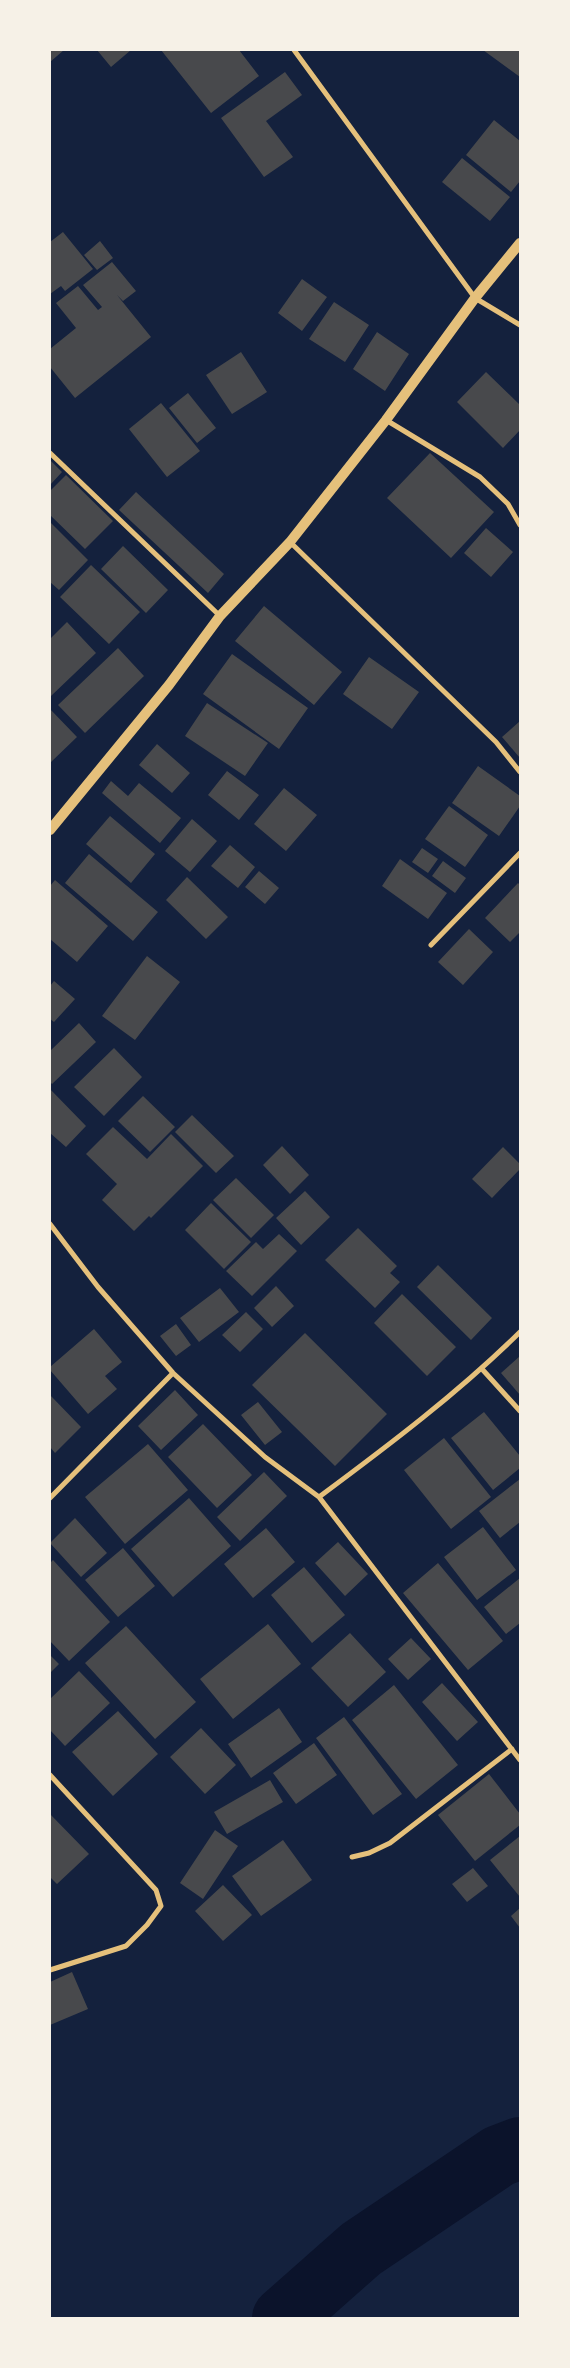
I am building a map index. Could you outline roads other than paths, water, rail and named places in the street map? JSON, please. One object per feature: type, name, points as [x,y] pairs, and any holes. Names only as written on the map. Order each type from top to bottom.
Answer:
[{"type":"main road","points":[[50,830],[169,685],[220,616],[290,542],[386,420],[475,298],[520,243]]},
{"type":"street","points":[[294,50],[475,298],[520,324]]},
{"type":"street","points":[[386,420],[480,477],[508,504],[520,525]]},
{"type":"street","points":[[50,454],[220,616]]},
{"type":"street","points":[[290,542],[496,742],[520,772]]},
{"type":"street","points":[[432,946],[520,853]]},
{"type":"street","points":[[50,1224],[98,1287],[172,1373],[265,1457],[319,1497],[520,1760]]},
{"type":"street","points":[[319,1497],[390,1444],[482,1369],[520,1332]]},
{"type":"street","points":[[482,1369],[520,1411]]},
{"type":"street","points":[[50,1498],[172,1373]]},
{"type":"street","points":[[352,1856],[369,1853],[390,1843],[512,1748]]},
{"type":"street","points":[[50,1776],[156,1890],[161,1906],[147,1925],[126,1946],[50,1970]]},
{"type":"waterway","points":[[283,2318],[361,2249],[499,2156],[520,2148]]}]
